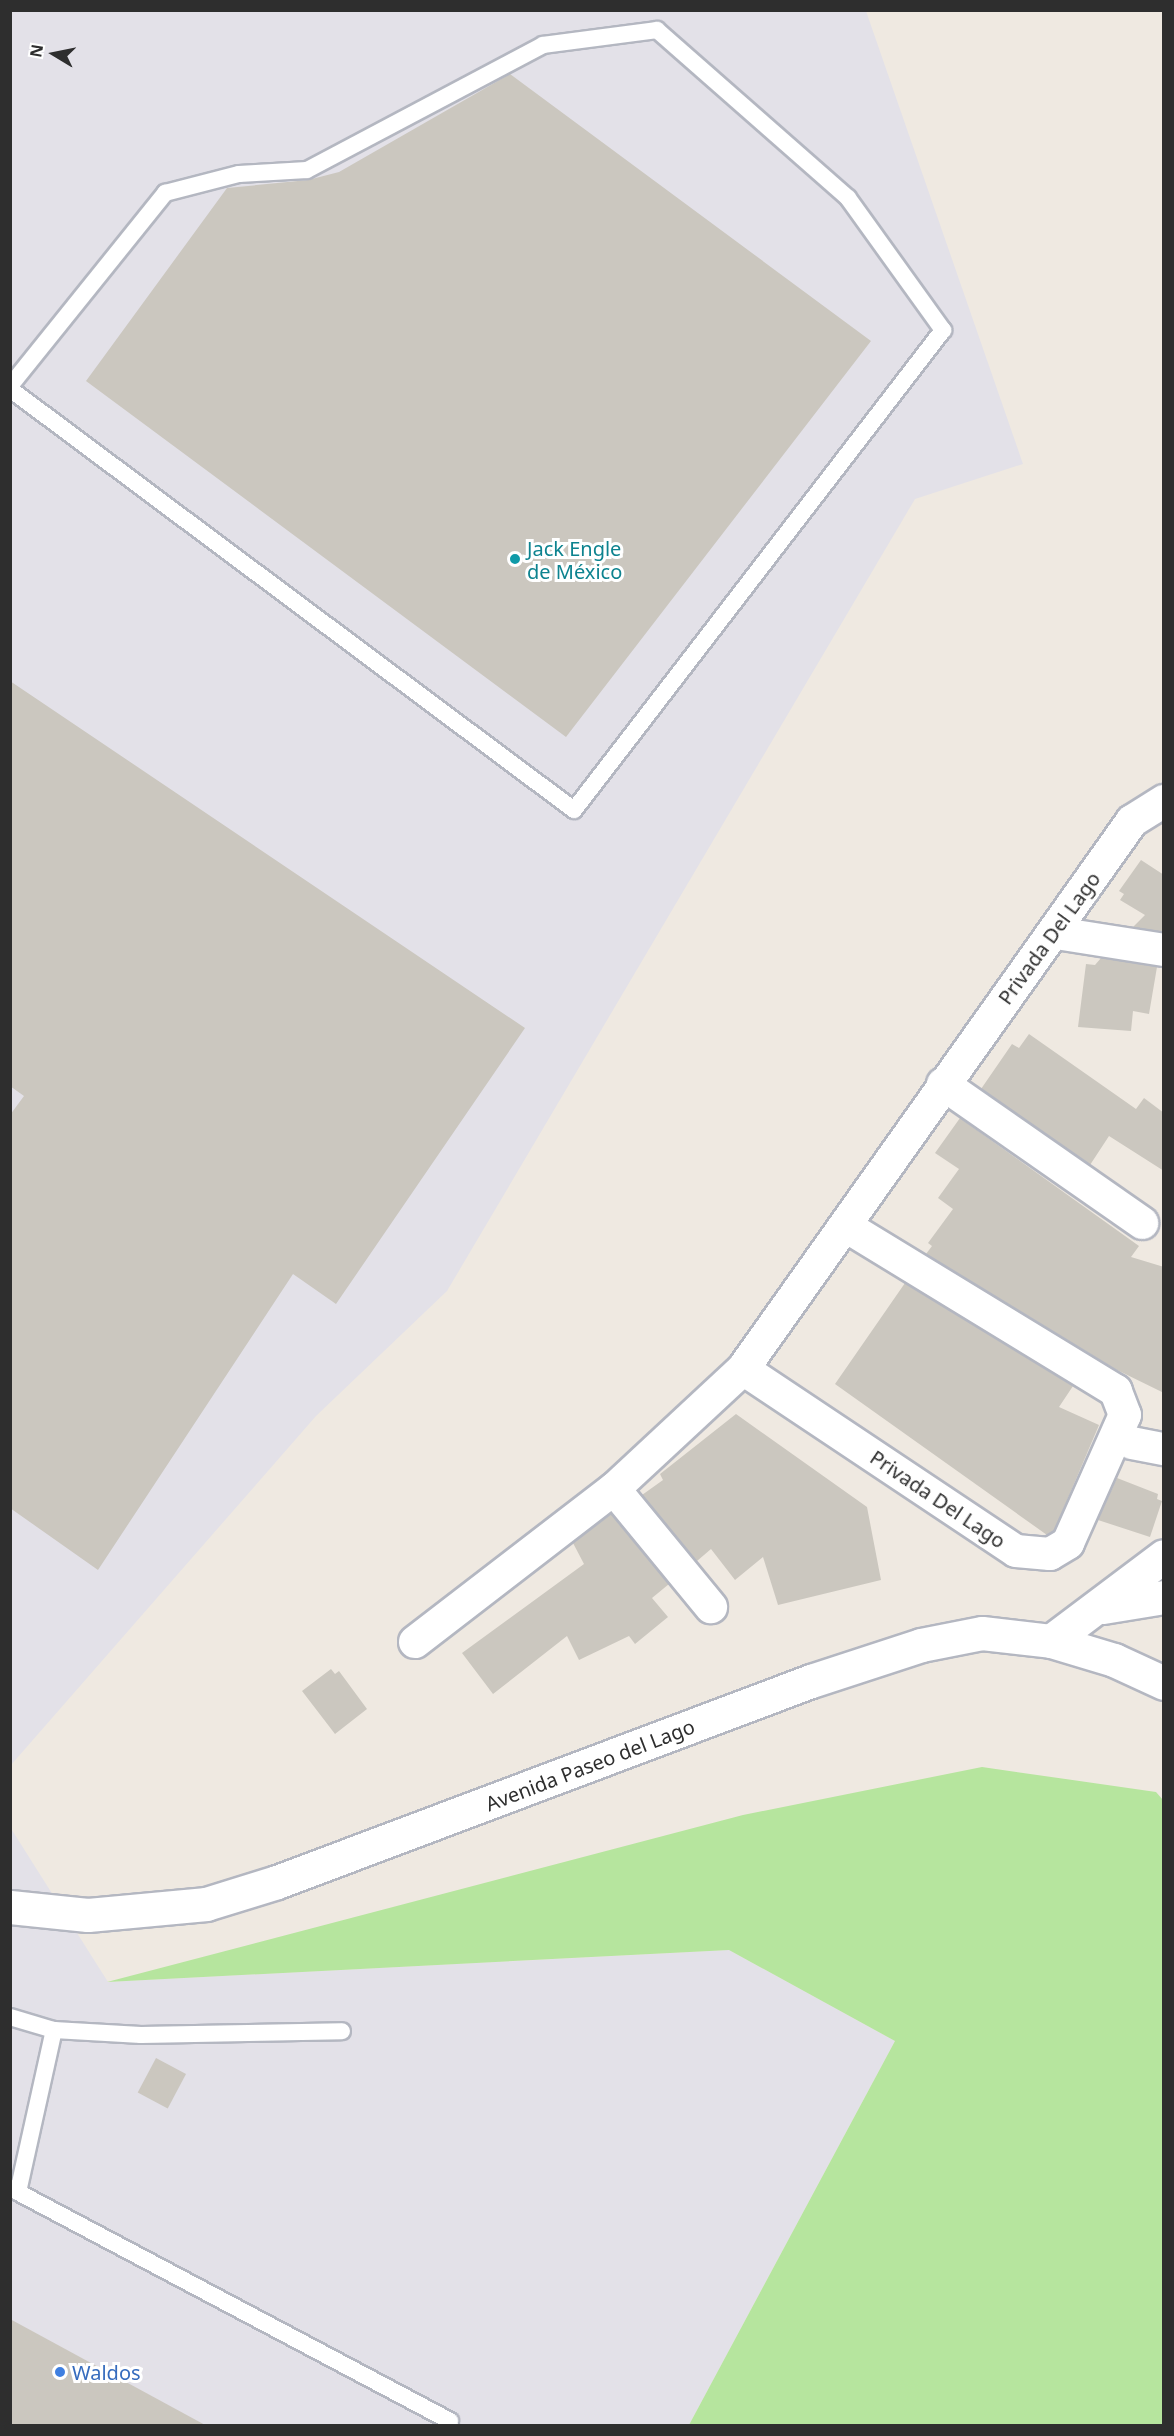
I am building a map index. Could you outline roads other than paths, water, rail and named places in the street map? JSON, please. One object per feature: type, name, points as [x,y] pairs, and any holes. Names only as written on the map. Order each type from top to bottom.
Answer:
[{"type":"main road","points":[[1051,1641],[1164,1556]]},
{"type":"main road","points":[[1097,1608],[1164,1597]]},
{"type":"main road","name":"Avenida Paseo del Lago","points":[[10,1908],[88,1915],[206,1904],[277,1882],[811,1681],[921,1645],[982,1633],[1051,1641],[1114,1660],[1164,1683]]},
{"type":"street","name":"Privada Del Lago","points":[[415,1642],[614,1489],[742,1369],[846,1226],[943,1084],[1056,933],[1132,821],[1164,801]]},
{"type":"street","points":[[1056,933],[1164,950]]},
{"type":"street","points":[[943,1084],[1142,1223]]},
{"type":"street","name":"Privada Del Lago","points":[[742,1369],[1016,1551],[1050,1554],[1068,1543],[1125,1415],[1116,1391],[846,1226]]},
{"type":"street","points":[[1132,1443],[1164,1449]]},
{"type":"street","points":[[614,1489],[711,1607]]},
{"type":"lane","points":[[657,30],[848,198],[943,330],[574,810],[10,387],[165,193],[239,174],[307,170],[543,45],[657,30]]},
{"type":"lane","points":[[10,2016],[54,2030],[141,2035],[342,2031]]},
{"type":"lane","points":[[54,2030],[14,2190],[450,2421]]},
{"type":"place","name":"Jack Engle de México","points":[[515,559]]},
{"type":"place","name":"Waldos","points":[[60,2372]]}]
